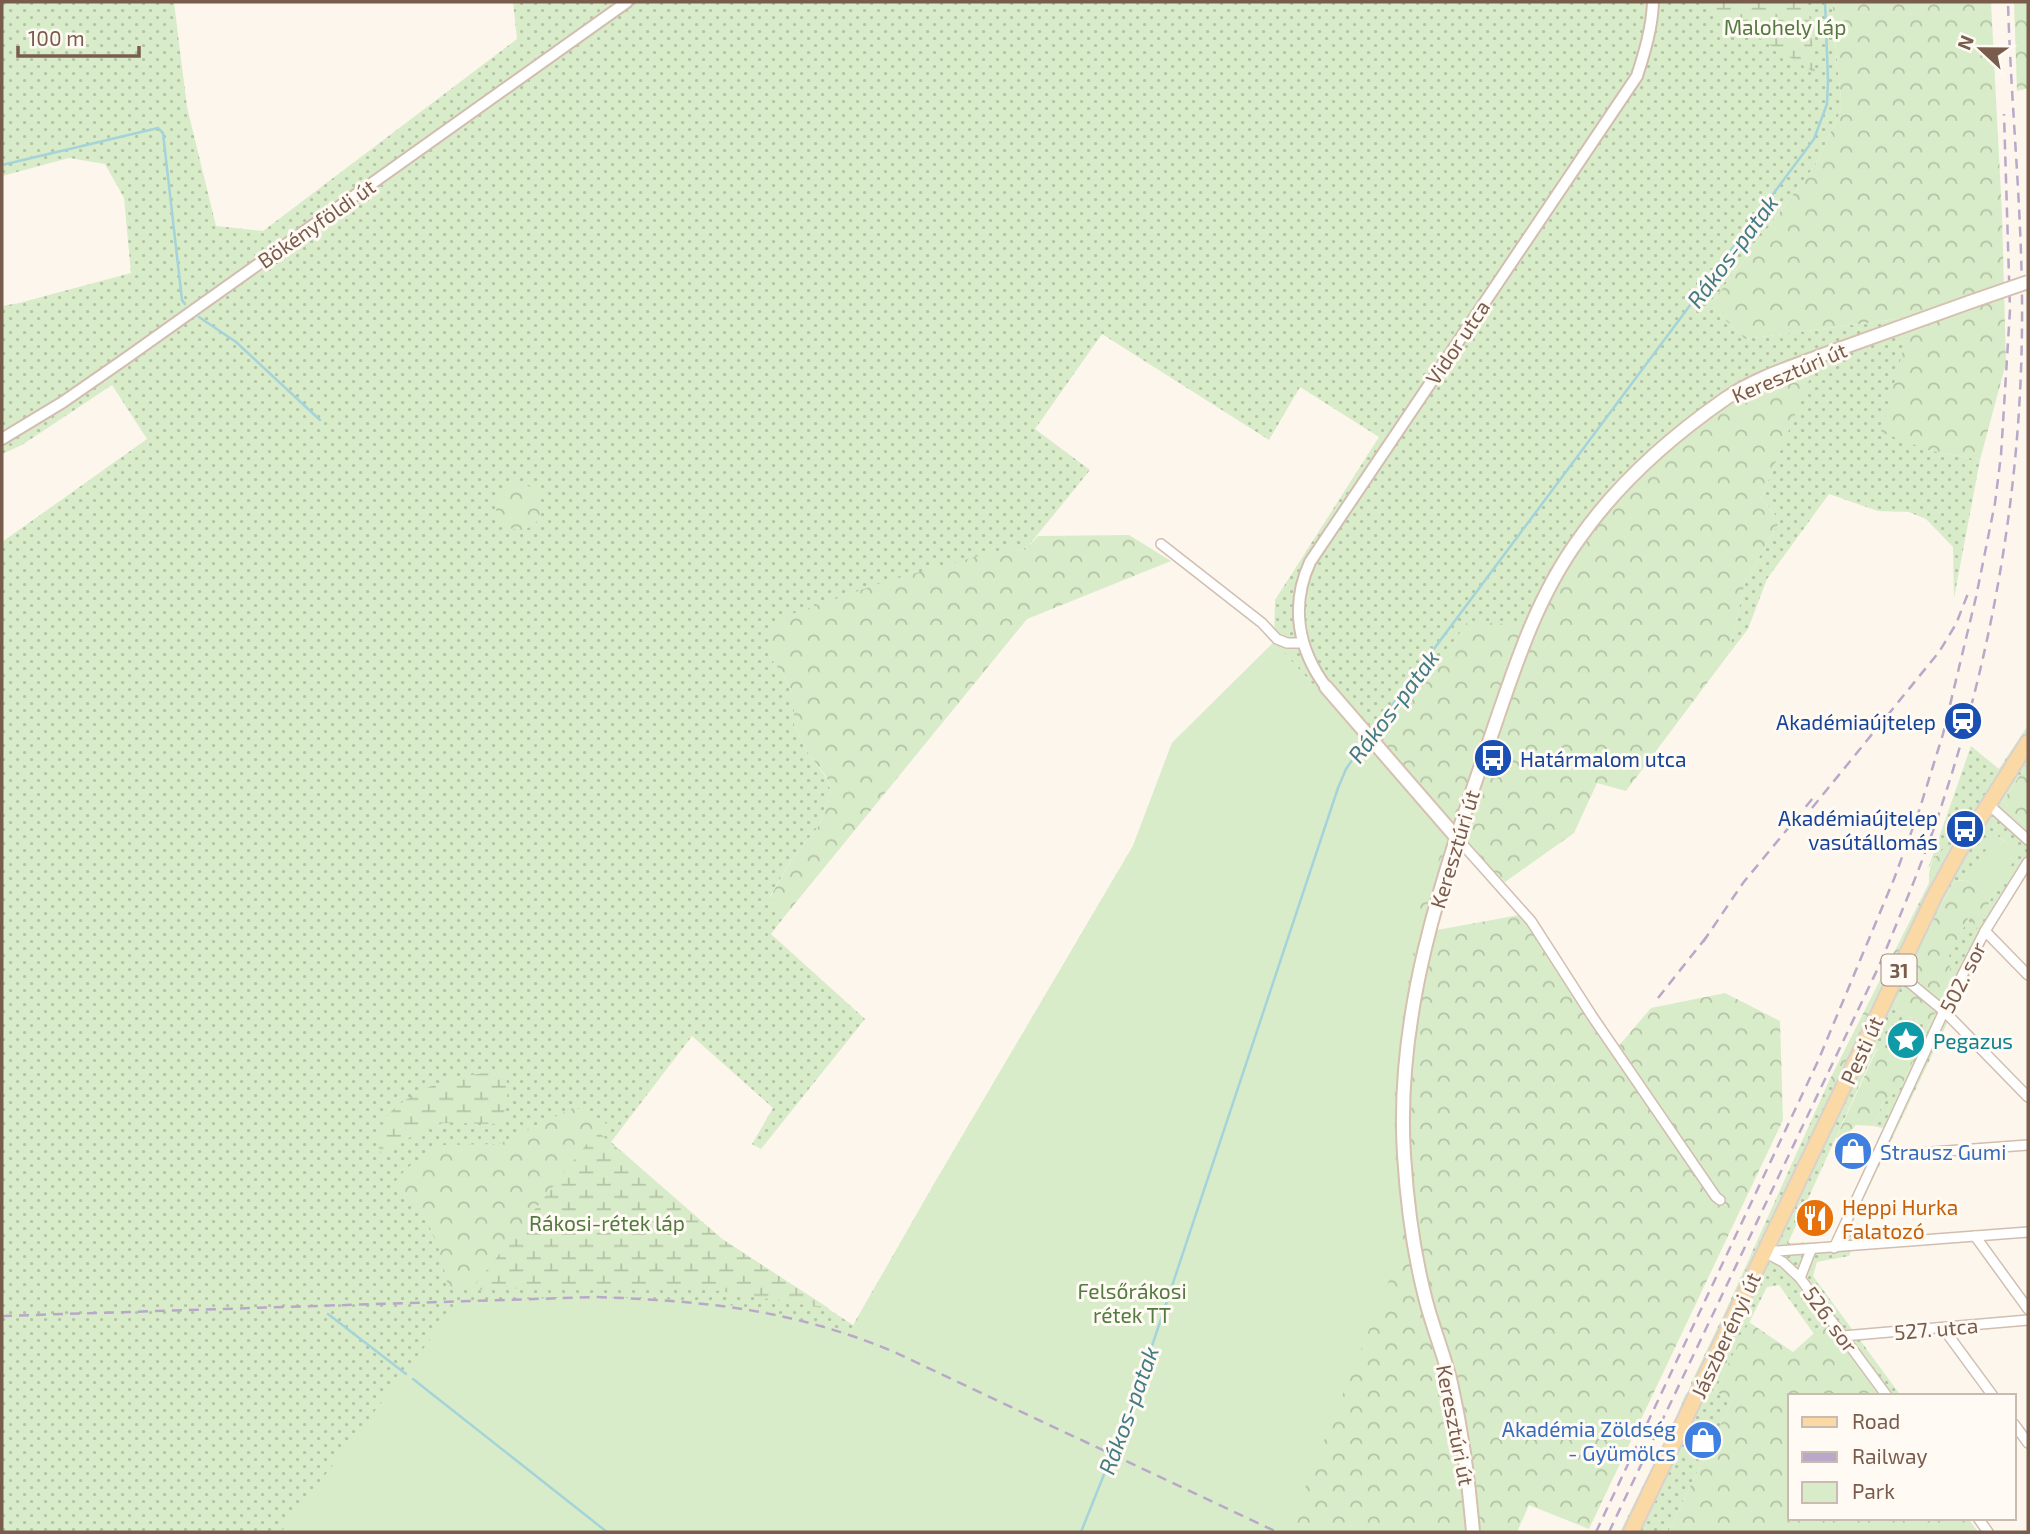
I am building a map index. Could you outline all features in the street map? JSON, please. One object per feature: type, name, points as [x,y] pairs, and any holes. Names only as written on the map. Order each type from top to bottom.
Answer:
[{"type":"main road","name":"Keresztúri út","points":[[1473,1532],[1469,1485],[1456,1410],[1448,1373],[1426,1301],[1412,1236],[1401,1108],[1412,1003],[1430,928],[1456,837],[1526,635],[1577,541],[1600,511],[1650,456],[1729,396],[1766,378],[2028,282]]},
{"type":"main road","points":[[1326,687],[1456,837]]},
{"type":"main road","name":"Pesti út","points":[[1765,1252],[1952,862],[2028,742]]},
{"type":"main road","points":[[1443,821],[1457,821],[1466,809]]},
{"type":"main road","name":"Jászberényi út","points":[[1631,1532],[1765,1252]]},
{"type":"street","name":"Bökényföldi út","points":[[2,439],[42,416],[107,372],[626,2]]},
{"type":"street","name":"Vidor utca","points":[[1326,687],[1312,667],[1299,630],[1302,583],[1310,562],[1637,76],[1652,23],[1653,2]]},
{"type":"street","points":[[1161,544],[1262,623],[1277,639],[1287,643],[1302,643]]},
{"type":"street","points":[[1988,804],[2028,840]]},
{"type":"street","points":[[1456,837],[1531,921],[1592,1016],[1720,1200]]},
{"type":"street","name":"502. sor","points":[[1834,1248],[1944,1011],[1985,931],[2028,862]]},
{"type":"street","points":[[1985,931],[2028,975]]},
{"type":"street","points":[[1898,972],[1944,1011],[2028,1097]]},
{"type":"street","points":[[1878,1156],[2028,1145]]},
{"type":"street","points":[[1765,1252],[2028,1232]]},
{"type":"street","points":[[1975,1236],[2028,1309]]},
{"type":"street","points":[[1800,1278],[1811,1250]]},
{"type":"street","name":"526. sor","points":[[1765,1252],[1783,1262],[1800,1278],[1886,1394]]},
{"type":"street","name":"527. utca","points":[[1843,1336],[2028,1320]]},
{"type":"street","points":[[1943,1328],[1992,1394]]},
{"type":"street","points":[[2016,1427],[2028,1443]]},
{"type":"green space","points":[[2,2],[174,2],[187,107],[216,226],[263,231],[517,39],[513,2],[1834,2],[1832,12],[1842,108],[1816,164],[1710,305],[1745,339],[1912,317],[1928,450],[1980,460],[1954,598],[1953,547],[1926,519],[1909,512],[1878,511],[1829,494],[1767,579],[1748,629],[1728,655],[1745,582],[1780,521],[1761,498],[1814,367],[1530,626],[1375,752],[1274,642],[1275,600],[1379,437],[1300,387],[1269,440],[1102,334],[1035,429],[1090,470],[1025,550],[1008,548],[769,656],[785,677],[794,698],[794,724],[806,750],[827,779],[831,792],[818,827],[792,859],[770,896],[784,917],[771,934],[865,1019],[761,1149],[752,1144],[773,1108],[692,1036],[611,1142],[722,1239],[853,1325],[934,1184],[1103,1532],[2,1532],[2,542],[147,439],[112,385],[22,445],[2,454],[2,306],[131,273],[124,198],[105,164],[69,158],[2,176]]},
{"type":"green space","name":"Malohely láp","points":[[1701,2],[1808,2],[1815,73]]},
{"type":"green space","points":[[1834,2],[1991,2],[2002,214],[2006,363],[1980,460],[1928,450],[1881,432],[1912,317],[1745,339],[1710,305],[1816,164],[1842,108],[1832,12]]},
{"type":"green space","points":[[2014,2],[2028,2],[2028,88],[2017,91]]},
{"type":"green space","points":[[1815,366],[1761,498],[1780,521],[1745,582],[1728,655],[1626,791],[1597,783],[1574,833],[1505,882],[1461,840],[1437,930],[1530,913],[1616,1049],[1651,1008],[1725,993],[1780,1021],[1783,1120],[1589,1529],[1529,1505],[1517,1532],[1103,1532],[934,1184],[1133,846],[1172,743],[1274,642],[1375,752],[1468,621],[1530,626],[1580,545],[1651,459],[1741,393]]},
{"type":"green space","points":[[519,484],[535,491],[542,507],[535,523],[519,530],[503,523],[496,507],[503,491]]},
{"type":"green space","points":[[1129,535],[1171,561],[1027,619],[784,917],[770,897],[792,859],[818,827],[831,792],[827,778],[806,750],[794,724],[794,698],[785,677],[769,656],[771,635],[777,619],[887,581],[1008,548],[1025,550],[1038,536]]},
{"type":"green space","name":"Felsőrákosi rétek TT","points":[[1274,642],[1375,752],[1440,828],[1442,838],[1440,856],[1418,911],[1416,940],[1400,1027],[1394,1103],[1396,1170],[1403,1246],[1287,1532],[281,1532],[460,1301],[649,1298],[724,1304],[761,1310],[849,1334],[1133,846],[1172,743]]},
{"type":"green space","points":[[2028,725],[2028,763],[2003,801],[2028,828],[2028,872],[1993,927],[1851,1225],[1857,1235],[1849,1256],[1817,1262],[1813,1276],[1900,1394],[1879,1394],[1820,1313],[1821,1326],[1814,1334],[1779,1285],[1767,1287],[1715,1391],[1732,1401],[1668,1532],[1620,1532],[1685,1395],[1691,1388],[1829,1081],[1837,1083],[1851,1054],[1849,1046],[1863,1027],[1944,866],[1937,854],[1928,869],[1971,746],[1999,769]],"holes":[[[1996,835],[2019,851],[1991,898],[1978,929],[1970,916],[1948,956],[1951,978],[1901,1087],[1883,1103],[1873,1126],[1883,1128],[1831,1242],[1788,1243],[1876,1049],[1909,1057],[1924,1025],[1895,1009],[1923,938],[1955,880],[1967,881]]]},
{"type":"green space","points":[[2028,763],[2028,828],[2003,801]]},
{"type":"green space","points":[[1995,835],[2020,851],[1991,898],[1967,881]]},
{"type":"green space","points":[[1946,847],[1954,849],[1905,950],[1850,1046],[1851,1054],[1837,1084],[1829,1081],[1929,883],[1932,862]]},
{"type":"green space","points":[[1955,880],[1967,881],[1991,898],[1978,930],[1969,917],[1949,956],[1951,978],[1901,1087],[1883,1103],[1873,1126],[1856,1125],[1844,1138],[1836,1138],[1877,1049],[1909,1057],[1924,1025],[1895,1009],[1923,938]]},
{"type":"green space","points":[[501,1070],[505,1072],[507,1079],[507,1092],[500,1124],[443,1123],[419,1132],[382,1154],[378,1141],[380,1129],[386,1117],[396,1107],[435,1085]]},
{"type":"green space","points":[[575,1107],[609,1125],[581,1174],[570,1279],[449,1289],[439,1250],[424,1213],[394,1183],[407,1168],[439,1145],[499,1144]]},
{"type":"green space","name":"Rákosi-rétek láp","points":[[597,1131],[722,1239],[830,1309],[695,1287],[596,1286],[471,1290]]},
{"type":"green space","points":[[1820,1312],[1879,1394],[1788,1394],[1788,1520],[1969,1520],[1978,1532],[1668,1532],[1732,1401],[1715,1391],[1749,1322],[1793,1352],[1821,1327],[1815,1316]]},
{"type":"waterway","name":"Rákos-patak","points":[[1372,732],[1814,139],[1827,104],[1825,2]]},
{"type":"waterway","points":[[2,165],[158,128],[163,133],[182,300],[185,304]]},
{"type":"waterway","points":[[199,317],[236,342],[320,420]]},
{"type":"waterway","name":"Rákos-patak","points":[[1081,1532],[1135,1397],[1338,788],[1346,769],[1366,740]]},
{"type":"waterway","points":[[328,1314],[406,1374]]},
{"type":"waterway","points":[[413,1379],[607,1532]]},
{"type":"railway","points":[[1609,1532],[1879,966],[1937,819],[1962,741],[1990,624],[2001,564],[2010,505],[2020,384],[2021,244],[2008,2]]},
{"type":"railway","points":[[1596,1532],[1818,1061],[1894,879],[1943,734],[1976,597],[1995,503],[2001,455],[2010,310],[2004,114]]},
{"type":"railway","points":[[1812,808],[1939,652],[1956,624],[1969,591]]},
{"type":"railway","points":[[1703,942],[1743,883],[1813,798]]},
{"type":"railway","points":[[1658,998],[1708,935]]},
{"type":"railway","points":[[2,1316],[597,1297],[674,1301],[747,1310],[818,1325],[892,1351],[1277,1532]]},
{"type":"place","name":"Akadémiaújtelep","points":[[1963,721]]},
{"type":"place","name":"Határmalom utca","points":[[1493,758]]},
{"type":"place","name":"Akadémiaújtelep vasútállomás","points":[[1965,829]]},
{"type":"place","name":"Pegazus","points":[[1906,1040]]},
{"type":"place","name":"Strausz Gumi","points":[[1853,1151]]},
{"type":"place","name":"Heppi Hurka Falatozó","points":[[1815,1218]]},
{"type":"place","name":"Akadémia Zöldség - Gyümölcs","points":[[1703,1440]]}]
